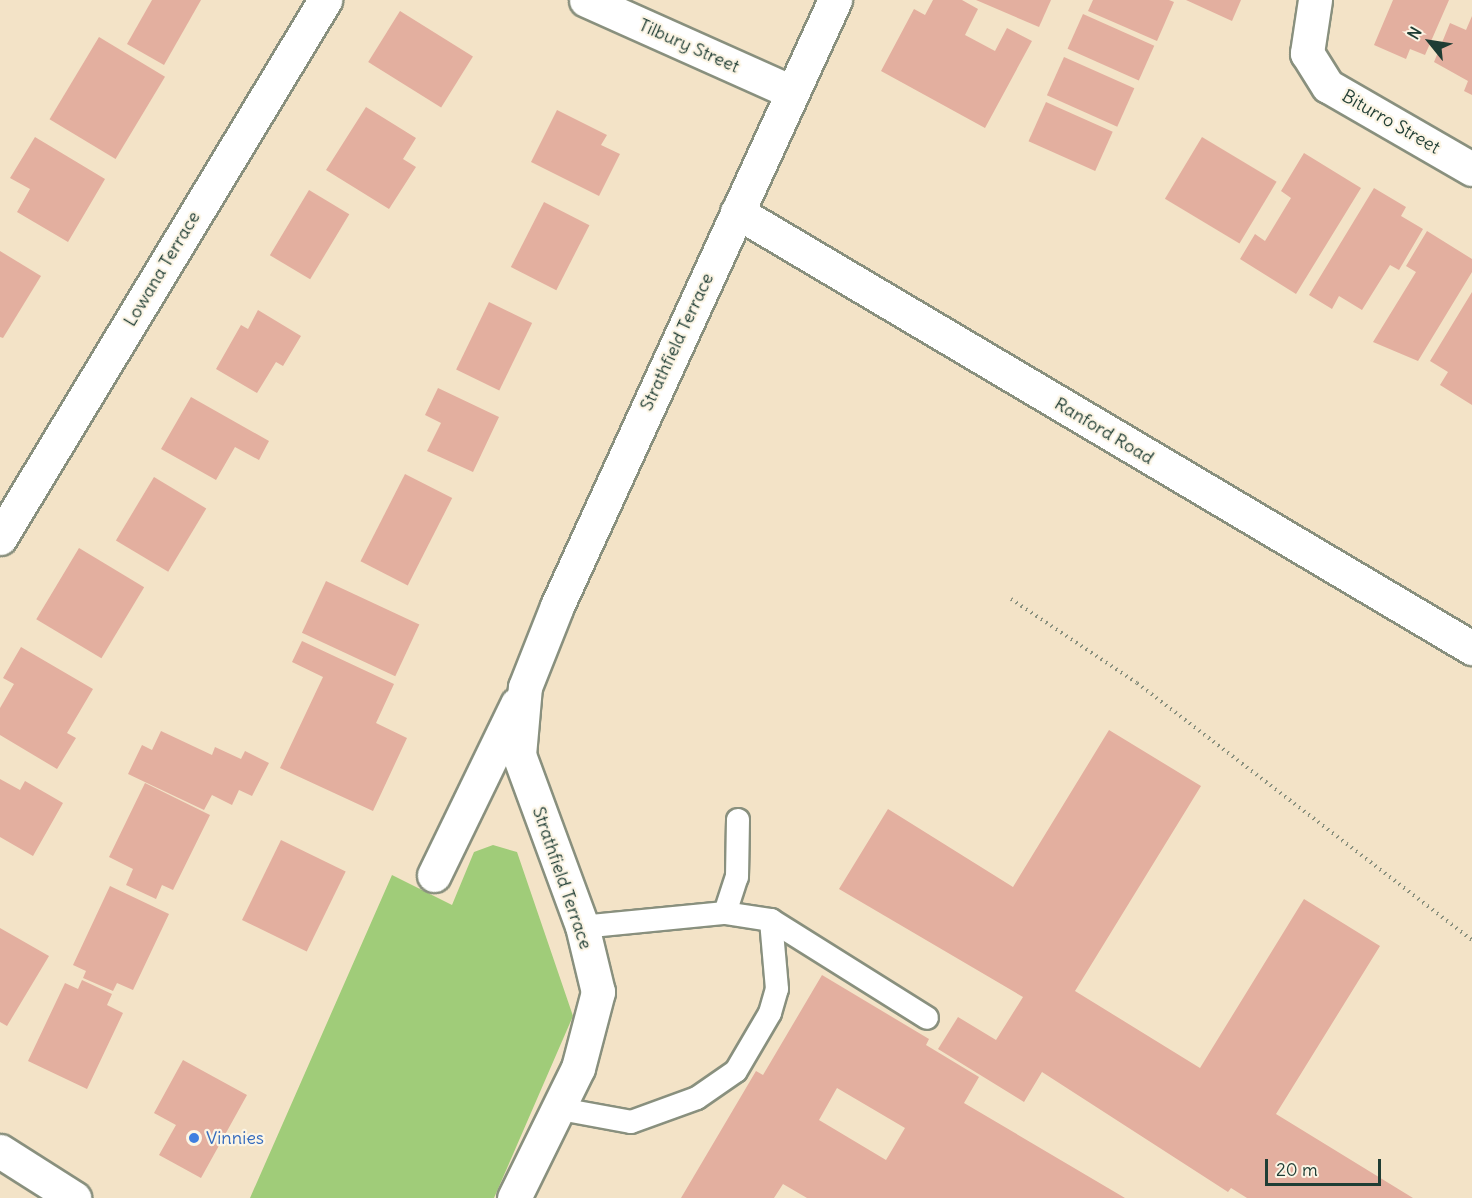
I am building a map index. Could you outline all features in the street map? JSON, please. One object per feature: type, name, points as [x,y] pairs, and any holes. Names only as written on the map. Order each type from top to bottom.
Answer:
[{"type":"main road","name":"Lowana Terrace","points":[[2,531],[325,0]]},
{"type":"main road","name":"Tilbury Street","points":[[586,0],[792,92]]},
{"type":"main road","name":"Strathfield Terrace","points":[[434,875],[525,687],[557,606],[835,0]]},
{"type":"main road","name":"Biturro Street","points":[[1315,0],[1307,52],[1328,86],[1472,169]]},
{"type":"main road","name":"Ranford Road","points":[[737,212],[1472,648]]},
{"type":"main road","name":"Strathfield Terrace","points":[[514,1198],[555,1108],[578,1068],[598,992],[581,927],[519,755],[525,687]]},
{"type":"main road","points":[[0,1151],[74,1198]]},
{"type":"lane","points":[[725,913],[737,877],[738,820]]},
{"type":"lane","points":[[581,927],[725,913],[771,920],[927,1018]]},
{"type":"lane","points":[[555,1108],[631,1122],[697,1098],[736,1071],[770,1013],[777,989],[771,920]]},
{"type":"path","points":[[1011,599],[1137,683],[1472,940]]},
{"type":"green space","points":[[493,845],[517,852],[573,1016],[494,1198],[250,1198],[392,875],[452,905],[474,852]]},
{"type":"building","points":[[152,0],[201,0],[164,65],[127,44]]},
{"type":"building","points":[[933,0],[962,0],[978,9],[965,35],[995,51],[1007,28],[1032,41],[985,128],[881,71],[914,9],[925,15]]},
{"type":"building","points":[[976,0],[1051,0],[1039,27]]},
{"type":"building","points":[[1093,0],[1169,0],[1174,2],[1157,41],[1088,11]]},
{"type":"building","points":[[1186,0],[1241,0],[1232,21]]},
{"type":"building","points":[[1393,0],[1449,0],[1425,55],[1410,49],[1406,59],[1374,45]]},
{"type":"building","points":[[400,11],[473,57],[441,107],[368,62]]},
{"type":"building","points":[[1083,14],[1154,46],[1139,80],[1068,49]]},
{"type":"building","points":[[1472,16],[1472,95],[1464,91],[1468,81],[1434,62],[1450,23],[1466,30]]},
{"type":"building","points":[[99,37],[165,77],[116,159],[50,119]]},
{"type":"building","points":[[1064,57],[1134,88],[1117,127],[1047,95]]},
{"type":"building","points":[[1046,102],[1113,132],[1095,171],[1029,141]]},
{"type":"building","points":[[366,107],[416,138],[403,159],[416,167],[389,209],[326,170]]},
{"type":"building","points":[[557,110],[607,135],[601,145],[620,154],[599,196],[531,162]]},
{"type":"building","points":[[35,137],[105,179],[68,242],[17,212],[30,189],[10,178]]},
{"type":"building","points":[[1202,137],[1277,182],[1239,244],[1165,199]]},
{"type":"building","points":[[1304,153],[1361,188],[1296,294],[1240,259],[1255,234],[1265,241],[1291,198],[1281,191]]},
{"type":"building","points":[[1374,188],[1406,207],[1401,216],[1423,229],[1399,270],[1390,265],[1362,310],[1339,296],[1332,309],[1309,295]]},
{"type":"building","points":[[309,190],[349,214],[310,279],[270,255]]},
{"type":"building","points":[[544,202],[589,225],[556,290],[511,267]]},
{"type":"building","points":[[1427,231],[1472,259],[1472,272],[1418,361],[1373,342],[1416,272],[1406,266]]},
{"type":"building","points":[[0,251],[41,276],[3,338],[0,337]]},
{"type":"building","points":[[1472,292],[1472,405],[1440,385],[1448,372],[1430,361]]},
{"type":"building","points":[[489,302],[532,323],[499,390],[456,369]]},
{"type":"building","points":[[258,310],[301,336],[283,366],[276,362],[257,393],[216,369],[241,325],[248,329]]},
{"type":"building","points":[[438,388],[499,417],[473,472],[427,451],[441,423],[425,415]]},
{"type":"building","points":[[191,397],[269,441],[259,460],[235,447],[216,480],[161,449]]},
{"type":"building","points":[[405,474],[452,498],[408,585],[361,561]]},
{"type":"building","points":[[154,477],[206,508],[168,572],[116,540]]},
{"type":"building","points":[[79,548],[144,587],[101,658],[36,619]]},
{"type":"building","points":[[326,581],[419,625],[395,676],[302,633]]},
{"type":"building","points":[[302,641],[394,684],[376,723],[407,738],[373,811],[280,768],[323,677],[292,662]]},
{"type":"building","points":[[21,647],[93,689],[67,733],[76,738],[57,769],[0,735],[0,708],[14,684],[3,678]]},
{"type":"building","points":[[1109,730],[1201,786],[1075,991],[1200,1068],[1304,899],[1380,946],[1276,1114],[1413,1198],[1247,1198],[1231,1188],[1228,1192],[1042,1072],[1024,1102],[938,1049],[958,1017],[996,1040],[1023,997],[839,889],[888,809],[1013,887]]},
{"type":"building","points":[[161,731],[212,755],[215,747],[241,759],[245,751],[269,763],[252,796],[239,790],[232,805],[212,795],[204,810],[128,774],[142,745],[152,750]]},
{"type":"building","points":[[0,779],[20,790],[25,781],[63,803],[33,856],[0,837]]},
{"type":"building","points":[[145,783],[210,815],[173,890],[162,885],[156,899],[126,885],[133,869],[109,857]]},
{"type":"building","points":[[281,840],[346,872],[307,952],[242,920]]},
{"type":"building","points":[[110,886],[169,914],[133,990],[117,983],[113,991],[83,978],[86,971],[73,965]]},
{"type":"building","points":[[0,928],[49,956],[7,1026],[0,1022]]},
{"type":"building","points":[[822,975],[929,1039],[926,1045],[979,1077],[964,1103],[1125,1198],[807,1198],[783,1184],[774,1198],[681,1198],[756,1071],[763,1075]],"holes":[[[837,1088],[905,1128],[886,1160],[819,1120]]]},
{"type":"building","points":[[82,980],[112,994],[107,1005],[123,1013],[87,1089],[28,1061],[65,983],[78,989]]},
{"type":"building","points":[[183,1060],[247,1095],[201,1178],[159,1155],[176,1125],[154,1113]]},
{"type":"place","name":"Vinnies","points":[[194,1138]]}]
